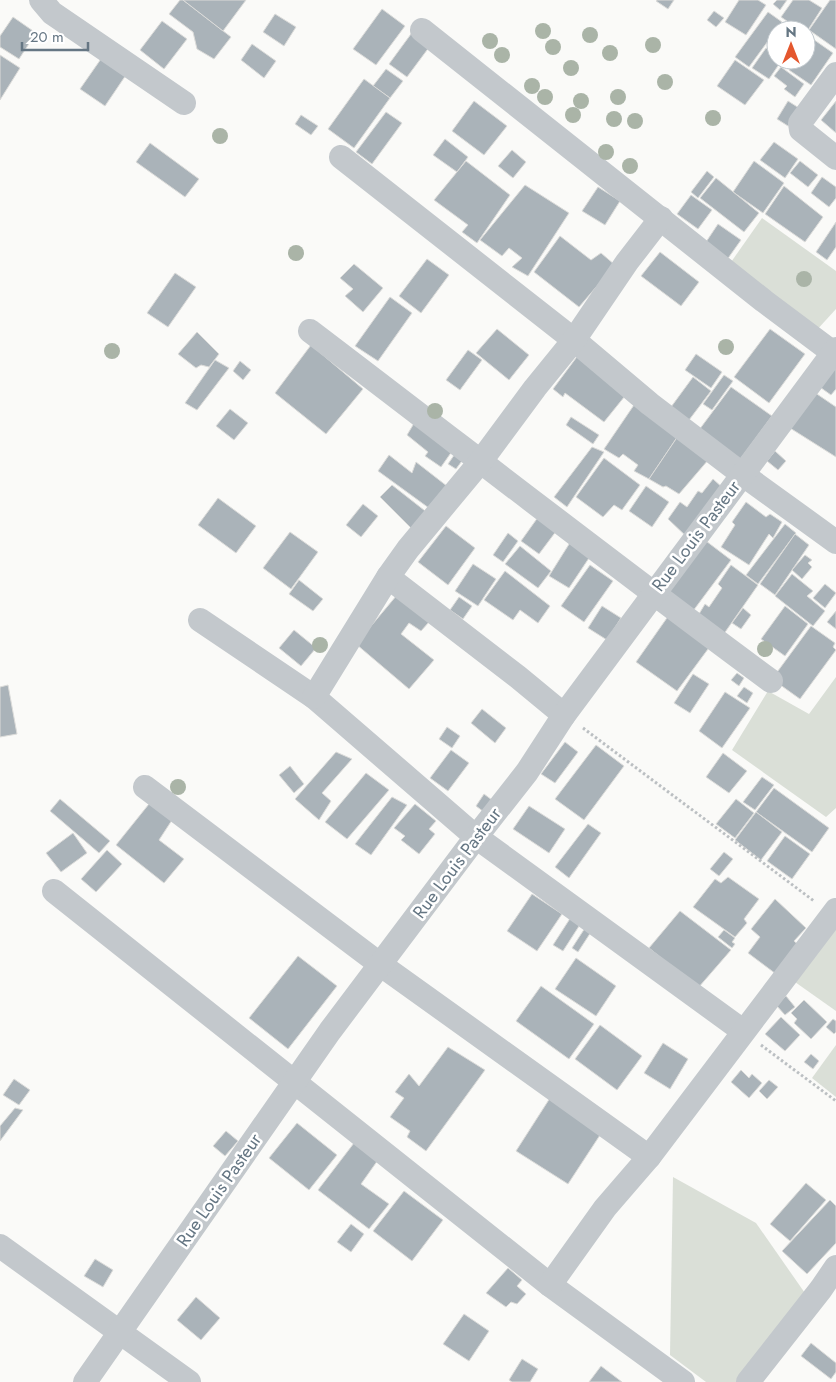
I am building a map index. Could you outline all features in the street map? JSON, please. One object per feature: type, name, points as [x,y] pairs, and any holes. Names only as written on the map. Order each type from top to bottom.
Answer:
[{"type":"street","points":[[41,0],[52,13],[184,102]]},
{"type":"street","points":[[422,30],[764,301],[835,352]]},
{"type":"street","points":[[836,74],[800,123],[801,130],[836,158]]},
{"type":"street","points":[[341,157],[574,340],[650,404],[836,542]]},
{"type":"street","points":[[314,697],[388,577],[408,549],[481,460],[534,388],[574,340],[627,262],[661,218]]},
{"type":"street","points":[[310,332],[481,460],[652,594],[771,681]]},
{"type":"street","name":"Rue Louis Pasteur","points":[[85,1382],[330,1031],[527,772],[564,715],[652,594],[835,352]]},
{"type":"street","points":[[388,577],[518,677],[564,715]]},
{"type":"street","points":[[200,620],[314,697],[476,837],[743,1031]]},
{"type":"street","points":[[145,787],[381,965],[649,1158]]},
{"type":"street","points":[[54,891],[550,1285],[683,1382]]},
{"type":"street","points":[[550,1285],[605,1208],[649,1158],[743,1031],[835,914]]},
{"type":"street","points":[[0,1246],[189,1382]]},
{"type":"street","points":[[748,1382],[836,1267]]},
{"type":"path","points":[[564,715],[835,914]]},
{"type":"path","points":[[743,1031],[836,1101]]},
{"type":"shaded area","points":[[762,218],[836,271],[836,309],[815,332],[729,265]]},
{"type":"shaded area","points":[[836,677],[836,808],[826,817],[732,750],[768,691],[809,714]]},
{"type":"shaded area","points":[[836,928],[836,1011],[795,982]]},
{"type":"shaded area","points":[[836,1045],[836,1097],[812,1078]]},
{"type":"shaded area","points":[[673,1177],[756,1223],[807,1296],[738,1382],[706,1382],[670,1355]]},
{"type":"building","points":[[180,0],[183,0],[231,37],[214,59],[197,49],[193,32],[169,14]]},
{"type":"building","points":[[183,0],[246,0],[223,31]]},
{"type":"building","points":[[657,0],[674,0],[668,9]]},
{"type":"building","points":[[739,0],[758,0],[766,5],[746,35],[725,22]]},
{"type":"building","points":[[777,0],[787,0],[780,10],[773,4]]},
{"type":"building","points":[[793,0],[809,0],[822,8],[814,20],[785,20],[781,17]]},
{"type":"building","points":[[830,0],[836,0],[836,49],[816,35],[816,20]]},
{"type":"building","points":[[382,9],[405,26],[376,65],[353,49]]},
{"type":"building","points":[[714,11],[724,18],[716,27],[707,20]]},
{"type":"building","points":[[768,12],[779,20],[766,20],[766,44],[749,67],[735,57]]},
{"type":"building","points":[[275,14],[296,27],[284,46],[263,32]]},
{"type":"building","points":[[13,17],[36,33],[19,59],[0,47],[0,36]]},
{"type":"building","points":[[162,21],[187,39],[164,69],[140,50]]},
{"type":"building","points":[[411,34],[430,46],[407,77],[389,64]]},
{"type":"building","points":[[816,41],[833,53],[811,85],[789,70],[816,70]]},
{"type":"building","points":[[252,44],[276,61],[264,78],[241,60]]},
{"type":"building","points":[[766,48],[766,70],[775,70],[769,79],[752,68]]},
{"type":"building","points":[[0,55],[20,68],[0,100]]},
{"type":"building","points":[[103,56],[128,72],[105,106],[80,89]]},
{"type":"building","points":[[735,60],[764,80],[745,105],[717,86]]},
{"type":"building","points":[[386,69],[403,81],[390,98],[373,86]]},
{"type":"building","points":[[779,70],[785,70],[804,84],[795,97],[784,89],[787,86],[774,76]]},
{"type":"building","points":[[364,79],[390,98],[354,148],[328,129]]},
{"type":"building","points":[[474,101],[507,126],[484,155],[452,131]]},
{"type":"building","points":[[788,101],[799,108],[788,126],[777,119]]},
{"type":"building","points":[[836,101],[836,133],[821,120]]},
{"type":"building","points":[[386,112],[402,123],[372,164],[356,152]]},
{"type":"building","points":[[301,115],[318,126],[311,135],[295,124]]},
{"type":"building","points":[[445,139],[468,157],[457,172],[433,155]]},
{"type":"building","points":[[774,142],[798,159],[785,178],[760,160]]},
{"type":"building","points":[[150,143],[199,179],[185,197],[136,162]]},
{"type":"building","points":[[512,150],[526,162],[513,178],[498,166]]},
{"type":"building","points":[[466,161],[510,195],[477,243],[462,232],[468,225],[434,200]]},
{"type":"building","points":[[754,161],[784,183],[763,213],[733,192]]},
{"type":"building","points":[[800,161],[818,175],[808,187],[790,173]]},
{"type":"building","points":[[707,171],[714,177],[698,198],[691,192]]},
{"type":"building","points":[[822,177],[836,187],[836,198],[829,207],[811,193]]},
{"type":"building","points":[[716,178],[759,213],[744,232],[700,198]]},
{"type":"building","points":[[525,185],[569,213],[528,276],[512,267],[522,258],[509,248],[502,256],[480,240]]},
{"type":"building","points":[[784,186],[823,217],[805,242],[765,214]]},
{"type":"building","points":[[598,187],[620,201],[605,225],[582,211]]},
{"type":"building","points":[[691,195],[712,210],[698,229],[677,214]]},
{"type":"building","points":[[836,222],[836,247],[827,260],[816,252]]},
{"type":"building","points":[[718,224],[741,240],[724,264],[702,248]]},
{"type":"building","points":[[560,236],[591,260],[601,253],[615,265],[579,307],[534,272]]},
{"type":"building","points":[[660,252],[699,282],[681,306],[641,276]]},
{"type":"building","points":[[427,259],[449,275],[421,313],[399,296]]},
{"type":"building","points":[[354,264],[383,288],[363,312],[345,296],[353,289],[340,278]]},
{"type":"building","points":[[175,273],[196,287],[168,327],[147,313]]},
{"type":"building","points":[[390,297],[412,313],[378,361],[355,346]]},
{"type":"building","points":[[497,329],[529,355],[509,380],[476,353]]},
{"type":"building","points":[[770,329],[805,354],[769,403],[734,377]]},
{"type":"building","points":[[197,332],[219,354],[209,367],[201,365],[196,368],[178,354]]},
{"type":"building","points":[[311,345],[363,389],[326,434],[275,393]]},
{"type":"building","points":[[468,350],[482,360],[460,390],[446,380]]},
{"type":"building","points":[[579,354],[629,391],[604,422],[565,393],[563,397],[553,389]]},
{"type":"building","points":[[696,354],[722,372],[711,388],[685,370]]},
{"type":"building","points":[[215,360],[229,368],[197,410],[185,403]]},
{"type":"building","points":[[240,361],[251,370],[243,380],[233,371]]},
{"type":"building","points":[[831,366],[836,369],[836,389],[831,395],[817,385]]},
{"type":"building","points":[[724,375],[733,381],[712,410],[703,404]]},
{"type":"building","points":[[693,377],[711,391],[689,420],[671,407]]},
{"type":"building","points":[[731,387],[772,416],[739,461],[699,430]]},
{"type":"building","points":[[814,392],[836,407],[836,457],[790,428]]},
{"type":"building","points":[[634,405],[678,436],[649,479],[634,471],[638,465],[623,454],[619,458],[604,449]]},
{"type":"building","points":[[230,409],[248,423],[234,440],[216,426]]},
{"type":"building","points":[[571,417],[599,435],[593,444],[566,425]]},
{"type":"building","points":[[416,420],[455,447],[441,467],[425,456],[428,452],[407,435]]},
{"type":"building","points":[[678,436],[709,459],[679,494],[649,479]]},
{"type":"building","points":[[592,447],[604,452],[567,507],[554,497]]},
{"type":"building","points":[[459,448],[467,454],[456,469],[448,464]]},
{"type":"building","points":[[775,451],[786,461],[778,470],[767,461]]},
{"type":"building","points":[[389,455],[412,473],[416,462],[452,490],[433,511],[378,471]]},
{"type":"building","points":[[604,458],[640,485],[622,510],[614,505],[603,517],[576,497]]},
{"type":"building","points":[[713,479],[724,489],[688,538],[668,519],[680,502],[687,507],[698,491],[702,493]]},
{"type":"building","points":[[392,485],[429,514],[412,529],[380,497]]},
{"type":"building","points":[[646,486],[669,502],[652,527],[629,511]]},
{"type":"building","points":[[218,498],[256,526],[236,553],[198,525]]},
{"type":"building","points":[[746,502],[766,517],[770,514],[782,522],[773,538],[769,534],[749,565],[721,547],[735,525],[732,522]]},
{"type":"building","points":[[363,504],[378,516],[361,537],[346,525]]},
{"type":"building","points":[[541,513],[560,526],[539,554],[521,541]]},
{"type":"building","points":[[785,524],[796,533],[758,584],[746,575]]},
{"type":"building","points":[[446,526],[475,548],[448,585],[418,562]]},
{"type":"building","points":[[290,532],[318,552],[291,589],[263,568]]},
{"type":"building","points":[[508,533],[518,541],[503,562],[493,555]]},
{"type":"building","points":[[795,534],[809,545],[775,595],[760,584]]},
{"type":"building","points":[[571,541],[591,555],[569,588],[549,576]]},
{"type":"building","points":[[706,541],[731,560],[693,611],[668,592]]},
{"type":"building","points":[[520,546],[551,571],[538,588],[505,564]]},
{"type":"building","points":[[805,555],[812,560],[808,563],[812,567],[802,579],[792,570]]},
{"type":"building","points":[[473,564],[496,579],[478,606],[455,591]]},
{"type":"building","points":[[590,565],[613,581],[584,622],[561,606]]},
{"type":"building","points":[[731,565],[758,585],[721,638],[696,619],[705,604],[709,607],[722,588],[718,584]]},
{"type":"building","points":[[505,571],[550,606],[538,623],[520,610],[513,620],[484,600]]},
{"type":"building","points":[[792,574],[813,591],[807,596],[825,611],[813,626],[775,596]]},
{"type":"building","points":[[299,580],[323,599],[313,611],[289,594]]},
{"type":"building","points":[[825,584],[836,593],[825,608],[813,598]]},
{"type":"building","points":[[397,595],[429,622],[421,631],[409,623],[401,634],[434,660],[409,689],[356,644]]},
{"type":"building","points":[[459,597],[472,606],[463,619],[450,610]]},
{"type":"building","points":[[602,606],[621,618],[607,640],[588,628]]},
{"type":"building","points":[[785,606],[808,624],[785,656],[761,639]]},
{"type":"building","points":[[743,608],[751,615],[741,629],[732,623]]},
{"type":"building","points":[[836,611],[836,629],[827,622]]},
{"type":"building","points":[[669,615],[711,645],[677,691],[636,662]]},
{"type":"building","points":[[811,626],[835,643],[833,647],[836,650],[800,699],[772,679]]},
{"type":"building","points":[[294,630],[316,648],[301,666],[279,648]]},
{"type":"building","points":[[737,673],[744,678],[739,686],[731,680]]},
{"type":"building","points":[[693,674],[709,684],[690,713],[674,703]]},
{"type":"building","points":[[8,685],[17,734],[0,737],[0,687]]},
{"type":"building","points":[[744,687],[753,693],[747,703],[737,696]]},
{"type":"building","points":[[725,692],[750,708],[722,748],[699,731]]},
{"type":"building","points":[[482,709],[506,728],[495,743],[471,723]]},
{"type":"building","points":[[447,727],[460,736],[452,748],[439,739]]},
{"type":"building","points":[[565,742],[578,752],[555,783],[541,774]]},
{"type":"building","points":[[596,745],[624,766],[584,820],[555,799]]},
{"type":"building","points":[[451,750],[469,763],[448,791],[430,778]]},
{"type":"building","points":[[336,752],[352,759],[322,793],[331,801],[319,820],[295,799]]},
{"type":"building","points":[[723,753],[747,771],[729,793],[706,777]]},
{"type":"building","points":[[290,766],[304,784],[294,793],[279,775]]},
{"type":"building","points":[[366,773],[389,790],[347,839],[325,822]]},
{"type":"building","points":[[762,777],[774,785],[755,810],[743,802]]},
{"type":"building","points":[[774,788],[829,828],[812,852],[756,812]]},
{"type":"building","points":[[484,794],[492,800],[484,812],[476,806]]},
{"type":"building","points":[[392,797],[407,805],[371,855],[355,844]]},
{"type":"building","points":[[60,799],[110,841],[99,853],[50,811]]},
{"type":"building","points":[[153,799],[174,817],[159,840],[184,859],[164,883],[116,845]]},
{"type":"building","points":[[736,799],[754,813],[735,838],[716,824]]},
{"type":"building","points":[[415,804],[436,821],[429,829],[435,834],[419,854],[401,840],[405,836],[394,828]]},
{"type":"building","points":[[529,806],[565,829],[549,853],[513,829]]},
{"type":"building","points":[[756,812],[782,832],[761,860],[735,840]]},
{"type":"building","points":[[588,824],[601,833],[569,878],[555,867]]},
{"type":"building","points":[[73,833],[87,853],[61,872],[46,853]]},
{"type":"building","points":[[785,836],[810,854],[792,879],[767,861]]},
{"type":"building","points":[[107,850],[122,864],[96,892],[81,879]]},
{"type":"building","points":[[724,852],[733,859],[719,876],[710,869]]},
{"type":"building","points":[[728,877],[759,899],[744,919],[747,923],[735,937],[693,907],[715,879],[721,883]]},
{"type":"building","points":[[532,894],[562,914],[537,951],[507,931]]},
{"type":"building","points":[[775,899],[806,928],[794,941],[802,948],[780,977],[748,953],[760,937],[751,929]]},
{"type":"building","points":[[680,911],[731,950],[698,988],[649,948]]},
{"type":"building","points":[[571,917],[581,923],[563,951],[553,945]]},
{"type":"building","points":[[585,928],[591,932],[578,952],[572,948]]},
{"type":"building","points":[[724,930],[735,938],[732,942],[735,944],[732,948],[718,937]]},
{"type":"building","points":[[298,956],[337,986],[288,1049],[249,1018]]},
{"type":"building","points":[[576,958],[616,986],[596,1016],[555,989]]},
{"type":"building","points":[[541,986],[594,1024],[569,1059],[516,1021]]},
{"type":"building","points":[[786,996],[795,1007],[785,1015],[776,1005]]},
{"type":"building","points":[[804,1000],[827,1022],[811,1039],[794,1023],[797,1019],[791,1013]]},
{"type":"building","points":[[781,1017],[800,1035],[785,1051],[765,1034]]},
{"type":"building","points":[[833,1019],[836,1021],[836,1032],[834,1034],[826,1027]]},
{"type":"building","points":[[600,1025],[642,1056],[617,1090],[575,1059]]},
{"type":"building","points":[[663,1043],[688,1059],[670,1089],[644,1073]]},
{"type":"building","points":[[448,1047],[485,1070],[426,1151],[407,1137],[410,1131],[390,1117],[404,1098],[395,1092],[409,1074],[419,1086]]},
{"type":"building","points":[[811,1054],[819,1061],[813,1069],[804,1062]]},
{"type":"building","points":[[741,1070],[749,1078],[752,1074],[762,1083],[749,1098],[731,1082]]},
{"type":"building","points":[[14,1079],[30,1090],[19,1105],[3,1095]]},
{"type":"building","points":[[769,1080],[778,1087],[767,1099],[759,1091]]},
{"type":"building","points":[[550,1098],[602,1132],[568,1184],[516,1151]]},
{"type":"building","points":[[15,1108],[23,1110],[0,1141],[0,1126]]},
{"type":"building","points":[[297,1123],[337,1155],[309,1190],[269,1158]]},
{"type":"building","points":[[226,1131],[238,1141],[225,1156],[213,1146]]},
{"type":"building","points":[[354,1143],[378,1160],[361,1184],[389,1204],[369,1229],[318,1190]]},
{"type":"building","points":[[806,1183],[826,1200],[790,1241],[770,1224]]},
{"type":"building","points":[[404,1191],[443,1220],[412,1261],[373,1231]]},
{"type":"building","points":[[830,1200],[836,1206],[836,1243],[807,1274],[782,1251]]},
{"type":"building","points":[[351,1224],[364,1234],[351,1252],[337,1242]]},
{"type":"building","points":[[95,1259],[113,1270],[103,1287],[84,1276]]},
{"type":"building","points":[[508,1268],[522,1280],[517,1286],[526,1294],[517,1304],[511,1302],[506,1307],[486,1293]]},
{"type":"building","points":[[196,1297],[220,1318],[201,1340],[177,1320]]},
{"type":"building","points":[[464,1314],[489,1331],[469,1361],[443,1344]]},
{"type":"building","points":[[811,1343],[836,1363],[836,1372],[831,1379],[801,1356]]},
{"type":"building","points":[[522,1359],[538,1369],[530,1382],[512,1382],[509,1380]]},
{"type":"building","points":[[601,1366],[622,1382],[589,1382]]}]
